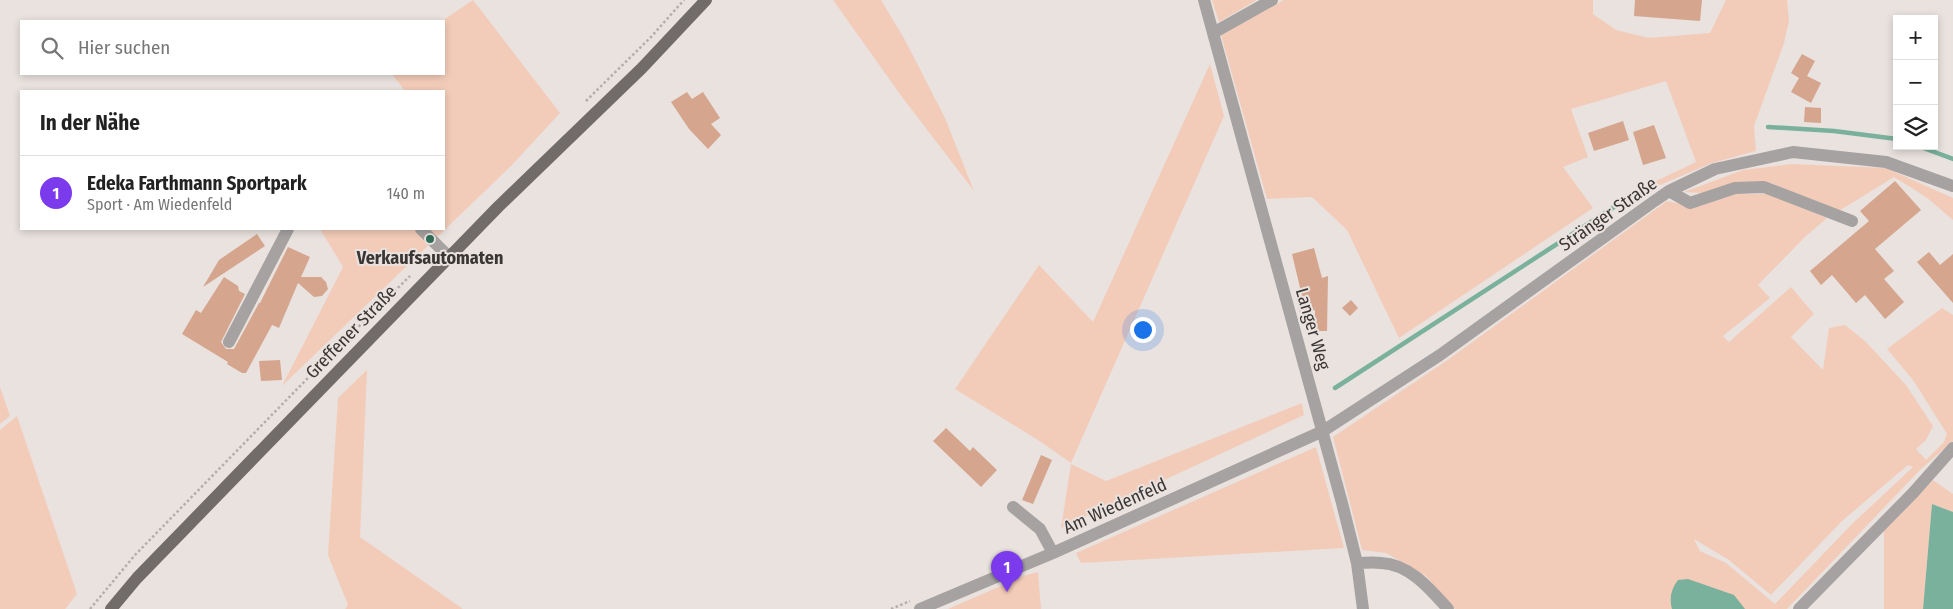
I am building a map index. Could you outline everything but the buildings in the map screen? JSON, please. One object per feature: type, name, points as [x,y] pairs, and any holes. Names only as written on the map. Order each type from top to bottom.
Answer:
[{"type":"main road","name":"Greffener Straße","points":[[111,609],[137,578],[449,257],[642,68],[706,0]]},
{"type":"street","name":"Langer Weg","points":[[1204,0],[1323,431],[1357,563]]},
{"type":"street","points":[[1213,33],[1272,0]]},
{"type":"street","name":"Stränger Straße","points":[[1323,431],[1440,355],[1669,191],[1715,169],[1793,152],[1886,162],[1953,186]]},
{"type":"street","points":[[1669,191],[1690,202],[1735,188],[1764,187],[1852,221]]},
{"type":"street","points":[[229,342],[287,230]]},
{"type":"street","points":[[422,230],[449,257]]},
{"type":"street","name":"Am Wiedenfeld","points":[[920,609],[1053,553],[1323,431]]},
{"type":"street","points":[[1799,609],[1913,493],[1953,448]]},
{"type":"street","points":[[1013,507],[1040,529],[1053,553]]},
{"type":"street","points":[[1362,609],[1357,563],[1383,563],[1398,567],[1423,581],[1448,609]]},
{"type":"shaded area","points":[[473,0],[560,113],[511,166],[445,229],[445,90],[404,90],[393,75],[445,75],[445,20],[443,20]]},
{"type":"shaded area","points":[[833,0],[881,0],[905,40],[945,118],[974,191],[902,97]]},
{"type":"shaded area","points":[[1212,0],[1257,0],[1219,22]]},
{"type":"shaded area","points":[[1284,0],[1593,0],[1593,14],[1616,30],[1649,38],[1710,33],[1726,0],[1787,0],[1789,21],[1784,43],[1754,126],[1756,151],[1712,163],[1660,185],[1654,182],[1696,162],[1666,81],[1571,109],[1588,157],[1563,167],[1593,208],[1399,338],[1347,230],[1312,197],[1267,199],[1221,35]]},
{"type":"shaded area","points":[[1210,64],[1224,116],[1071,463],[1041,442],[955,389],[1039,265],[1093,322]]},
{"type":"shaded area","points":[[1791,164],[1886,168],[1953,198],[1953,220],[1926,197],[1894,177],[1839,211],[1771,183],[1738,182],[1703,193],[1684,192],[1743,170]]},
{"type":"shaded area","points":[[1737,194],[1768,194],[1827,218],[1805,237],[1758,285],[1770,298],[1723,336],[1729,342],[1791,287],[1814,314],[1791,337],[1823,370],[1829,328],[1845,325],[1865,341],[1906,385],[1933,426],[1926,440],[1916,449],[1926,460],[1944,442],[1947,434],[1913,380],[1887,349],[1942,308],[1953,315],[1953,441],[1921,469],[1787,609],[1455,609],[1426,576],[1386,553],[1362,550],[1333,437],[1449,359],[1667,201],[1689,206]],"holes":[[[1908,465],[1913,467],[1852,524],[1775,604],[1726,563],[1700,551],[1694,539],[1729,560],[1771,595],[1842,521]]]},
{"type":"shaded area","points":[[321,230],[444,230],[282,386],[343,267]]},
{"type":"shaded area","points":[[367,370],[360,537],[463,609],[345,609],[348,605],[328,555],[338,398]]},
{"type":"shaded area","points":[[0,387],[10,416],[0,424]]},
{"type":"shaded area","points":[[1302,403],[1304,415],[1061,528],[1071,464],[1106,481]]},
{"type":"shaded area","points":[[17,416],[77,594],[65,609],[0,609],[0,430]]},
{"type":"shaded area","points":[[1316,447],[1344,548],[1081,563],[1076,553]]},
{"type":"shaded area","points":[[1933,480],[1953,494],[1953,512],[1932,504],[1923,609],[1884,609],[1884,530]]},
{"type":"shaded area","points":[[1932,504],[1953,512],[1953,609],[1923,609]]},
{"type":"shaded area","points":[[1038,572],[1041,609],[948,609],[1026,575]]},
{"type":"shaded area","points":[[1688,579],[1734,595],[1745,609],[1672,609],[1672,590],[1678,580]]},
{"type":"waterway","points":[[1768,127],[1834,131],[1893,138]]},
{"type":"waterway","points":[[1929,150],[1953,159]]},
{"type":"waterway","points":[[1335,388],[1614,207]]},
{"type":"place","name":"Verkaufsautomaten","points":[[430,239]]},
{"type":"place","name":"Edeka Farthmann Sportpark","points":[[1007,592]]}]
